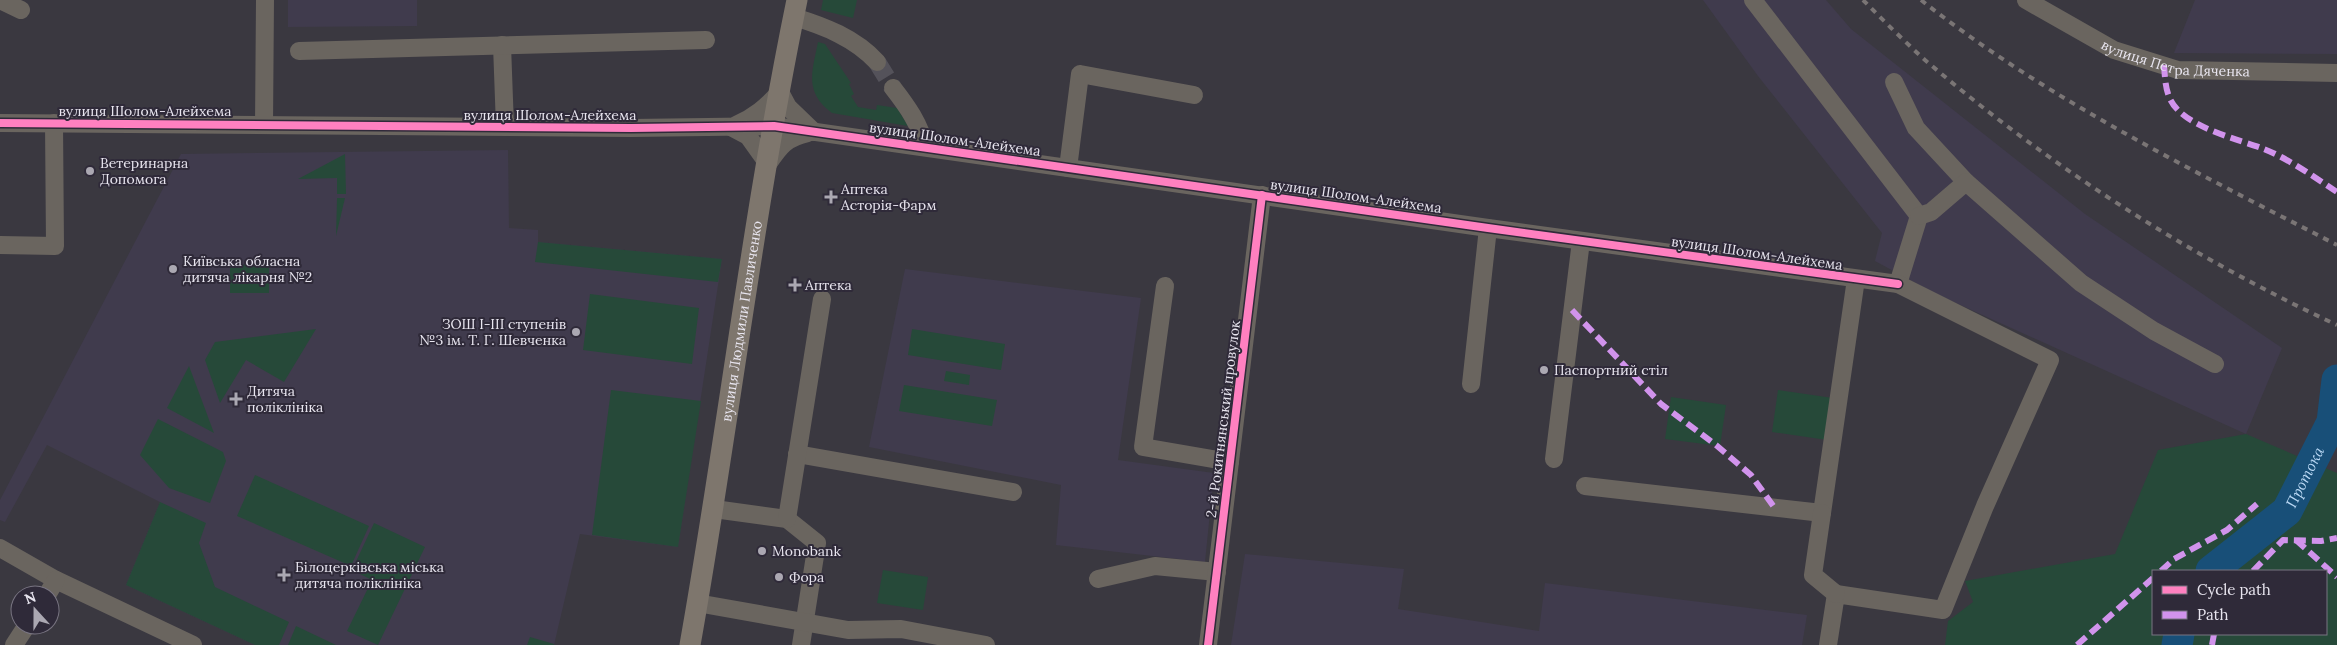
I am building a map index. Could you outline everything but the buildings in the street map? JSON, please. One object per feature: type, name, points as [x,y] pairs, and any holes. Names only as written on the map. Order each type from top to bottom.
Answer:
[{"type":"main road","name":"вулиця Людмили Павличенко","points":[[690,645],[714,509],[774,126],[796,8]]},
{"type":"street","points":[[0,0],[21,10]]},
{"type":"street","points":[[264,124],[265,0]]},
{"type":"street","points":[[1754,0],[1919,216]]},
{"type":"street","name":"вулиця Петра Дяченка","points":[[2036,2],[2114,50],[2178,70],[2337,73]]},
{"type":"street","points":[[796,8],[864,48],[877,62]]},
{"type":"street","points":[[299,51],[706,40]]},
{"type":"street","points":[[502,45],[505,127]]},
{"type":"street","points":[[1068,168],[1080,74],[1194,95]]},
{"type":"street","points":[[1894,82],[1916,128],[1966,182],[2081,282],[2154,331],[2215,364]]},
{"type":"street","points":[[893,88],[908,107],[922,133],[925,147]]},
{"type":"street","points":[[731,127],[752,119],[765,109],[780,92],[788,108],[814,132]]},
{"type":"street","name":"вулиця Шолом-Алейхема","points":[[0,123],[505,127],[774,126],[1488,228],[1898,284],[2050,360],[1985,506],[1943,610],[1836,594]]},
{"type":"street","points":[[0,245],[54,246],[54,123]]},
{"type":"street","points":[[731,127],[748,136],[768,164],[779,147],[793,136],[814,132]]},
{"type":"street","points":[[1919,216],[1931,212],[1966,182]]},
{"type":"street","name":"2-й Рокитнянський провулок","points":[[1208,645],[1262,195]]},
{"type":"street","points":[[1898,284],[1919,216]]},
{"type":"street","points":[[1471,384],[1488,228]]},
{"type":"street","points":[[1554,459],[1581,241]]},
{"type":"street","points":[[1828,645],[1836,594],[1813,575],[1856,279]]},
{"type":"street","points":[[1165,286],[1143,447],[1230,462]]},
{"type":"street","points":[[787,519],[822,300]]},
{"type":"street","points":[[797,454],[1013,492]]},
{"type":"street","points":[[1585,486],[1822,513]]},
{"type":"street","points":[[714,509],[787,519],[817,543],[801,645]]},
{"type":"street","points":[[0,548],[56,580],[194,645]]},
{"type":"street","points":[[1098,579],[1155,566],[1217,572]]},
{"type":"street","points":[[53,585],[56,580]]},
{"type":"street","points":[[697,603],[848,630],[902,630],[986,645]]},
{"type":"shaded area","points":[[288,0],[417,0],[417,26],[288,27]]},
{"type":"shaded area","points":[[1703,0],[1826,0],[1851,29],[2085,214],[2282,348],[2246,434],[1936,294],[1875,261],[1882,233],[1758,76]]},
{"type":"shaded area","points":[[2195,0],[2337,0],[2337,54],[2174,53]]},
{"type":"shaded area","name":"Дитяча поліклініка","points":[[508,150],[509,228],[538,230],[538,242],[722,259],[678,547],[580,534],[554,645],[255,645],[126,585],[160,502],[47,445],[5,522],[0,520],[0,500],[181,154]]},
{"type":"shaded area","points":[[905,269],[1141,298],[1118,460],[1214,473],[1205,562],[1056,545],[1061,485],[869,447]]},
{"type":"shaded area","points":[[1245,554],[1404,569],[1398,609],[1539,631],[1545,583],[1807,615],[1802,645],[1231,645]]},
{"type":"green space","points":[[823,0],[857,0],[853,18],[821,10]]},
{"type":"green space","points":[[818,42],[825,44],[851,83],[849,84],[854,94],[851,96],[858,107],[876,110],[877,105],[897,108],[908,126],[832,113],[823,105],[817,97],[812,81]]},
{"type":"green space","points":[[345,154],[346,194],[337,194],[337,178],[298,179]]},
{"type":"green space","points":[[337,198],[345,198],[336,236]]},
{"type":"green space","points":[[538,242],[722,259],[718,282],[535,262]]},
{"type":"green space","points":[[269,264],[269,293],[230,293],[230,265]]},
{"type":"green space","points":[[590,294],[699,308],[692,364],[583,350]]},
{"type":"green space","points":[[316,329],[284,382],[246,360],[220,403],[205,360],[215,342]]},
{"type":"green space","points":[[912,329],[1005,344],[1001,370],[908,355]]},
{"type":"green space","points":[[189,366],[214,433],[167,408]]},
{"type":"green space","points":[[946,371],[970,375],[969,385],[944,381]]},
{"type":"green space","points":[[904,385],[997,400],[992,426],[899,411]]},
{"type":"green space","points":[[611,390],[701,401],[678,547],[592,535]]},
{"type":"green space","points":[[1778,390],[1833,398],[1827,440],[1772,432]]},
{"type":"green space","points":[[1671,397],[1726,405],[1720,446],[1665,439]]},
{"type":"green space","points":[[158,419],[223,452],[226,461],[210,503],[169,488],[140,455]]},
{"type":"green space","points":[[2246,434],[2337,473],[2337,645],[1945,645],[1948,621],[1973,602],[1965,581],[2115,554],[2158,450]]},
{"type":"green space","points":[[255,475],[369,526],[351,566],[237,516]]},
{"type":"green space","points":[[160,502],[206,523],[199,543],[215,587],[289,622],[279,645],[255,645],[126,585]]},
{"type":"green space","points":[[374,523],[425,547],[378,645],[347,631],[372,580],[352,570]]},
{"type":"green space","points":[[883,570],[928,577],[923,610],[877,603]]},
{"type":"green space","points":[[296,626],[336,645],[288,645]]},
{"type":"green space","points":[[530,637],[554,644],[554,645],[527,645]]},
{"type":"waterway","name":"Протока","points":[[2212,570],[2287,511],[2332,422],[2337,380]]},
{"type":"waterway","name":"Протока","points":[[2177,645],[2179,635]]},
{"type":"tunnel","points":[[877,62],[893,88]]},
{"type":"railway","points":[[1863,0],[1925,60],[1972,99],[2071,172],[2174,239],[2282,298],[2337,325]]},
{"type":"railway","points":[[1921,0],[1969,36],[2071,102],[2176,161],[2337,245]]},
{"type":"marked path","points":[[2164,65],[2166,87],[2170,99],[2177,109],[2187,117],[2212,131],[2273,153],[2337,192]]},
{"type":"marked path","points":[[1572,310],[1661,404],[1716,445],[1751,475],[1774,507]]},
{"type":"marked path","points":[[2162,570],[2174,559],[2227,530],[2257,504]]},
{"type":"marked path","points":[[2254,570],[2283,540],[2321,541],[2337,538]]},
{"type":"marked path","points":[[2296,540],[2337,577]]},
{"type":"marked path","points":[[2077,645],[2152,579]]},
{"type":"marked path","points":[[2212,645],[2214,635]]},
{"type":"cycle path","points":[[0,123],[631,128],[774,126],[1488,228],[1898,284]]},
{"type":"cycle path","points":[[1208,645],[1262,195]]},
{"type":"place","name":"Ветеринарна Допомога","points":[[90,171]]},
{"type":"place","name":"Аптека Асторія-Фарм","points":[[831,197]]},
{"type":"place","name":"Київська обласна дитяча лікарня №2","points":[[173,269]]},
{"type":"place","name":"Аптека","points":[[795,285]]},
{"type":"place","name":"ЗОШ І-ІІІ ступенів №3 ім. Т. Г. Шевченка","points":[[576,332]]},
{"type":"place","name":"Паспортний стіл","points":[[1544,370]]},
{"type":"place","name":"Дитяча поліклініка","points":[[236,399]]},
{"type":"place","name":"Monobank","points":[[762,551]]},
{"type":"place","name":"Білоцерківська міська дитяча поліклініка","points":[[284,575]]},
{"type":"place","name":"Фора","points":[[779,577]]}]
